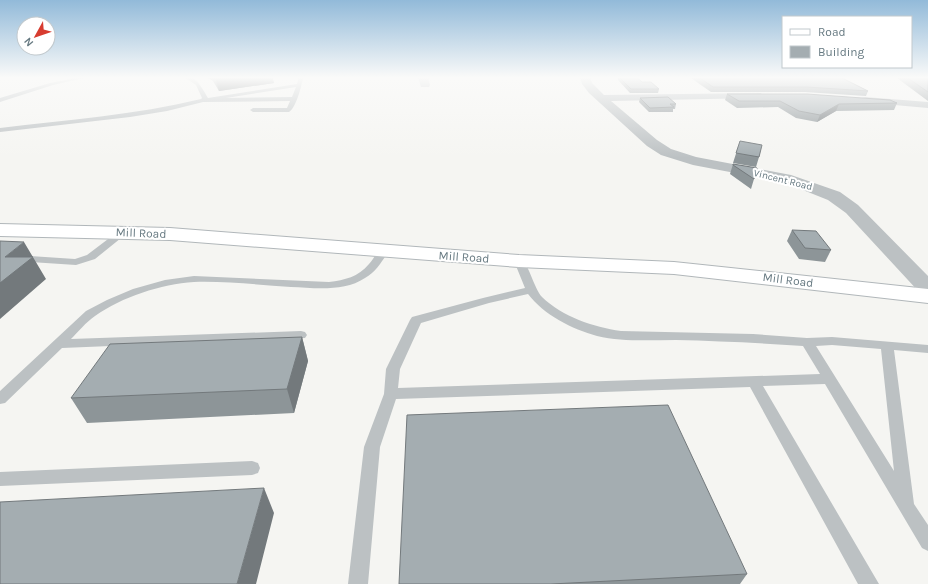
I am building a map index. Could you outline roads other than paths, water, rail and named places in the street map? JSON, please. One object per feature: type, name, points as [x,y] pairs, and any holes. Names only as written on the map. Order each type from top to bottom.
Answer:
[{"type":"main road","name":"Mill Road","points":[[0,230],[123,232],[294,242],[384,251],[519,260],[674,268],[928,296]]},
{"type":"street","name":"Vincent Road","points":[[608,104],[652,143],[666,152],[693,161],[786,178],[813,186],[834,196],[852,209],[928,288]]},
{"type":"lane","points":[[0,130],[167,109],[186,104]]},
{"type":"lane","points":[[252,110],[289,110],[292,104]]},
{"type":"lane","points":[[100,110],[100,118]]},
{"type":"lane","points":[[0,257],[76,262],[91,257],[123,232]]},
{"type":"lane","points":[[0,399],[90,314],[137,291],[165,283],[194,279],[329,285],[346,284],[359,278],[373,268],[384,251]]},
{"type":"lane","points":[[519,260],[531,290],[550,309],[564,318],[599,332],[621,335],[753,338],[807,342],[832,341],[928,349]]},
{"type":"lane","points":[[358,584],[372,447],[390,394],[393,369],[416,320],[487,300],[531,290]]},
{"type":"lane","points":[[58,344],[301,335]]},
{"type":"lane","points":[[807,342],[928,542]]},
{"type":"lane","points":[[886,346],[907,507]]},
{"type":"lane","points":[[390,394],[830,379]]},
{"type":"lane","points":[[754,382],[869,584]]},
{"type":"lane","points":[[0,479],[252,468]]}]
